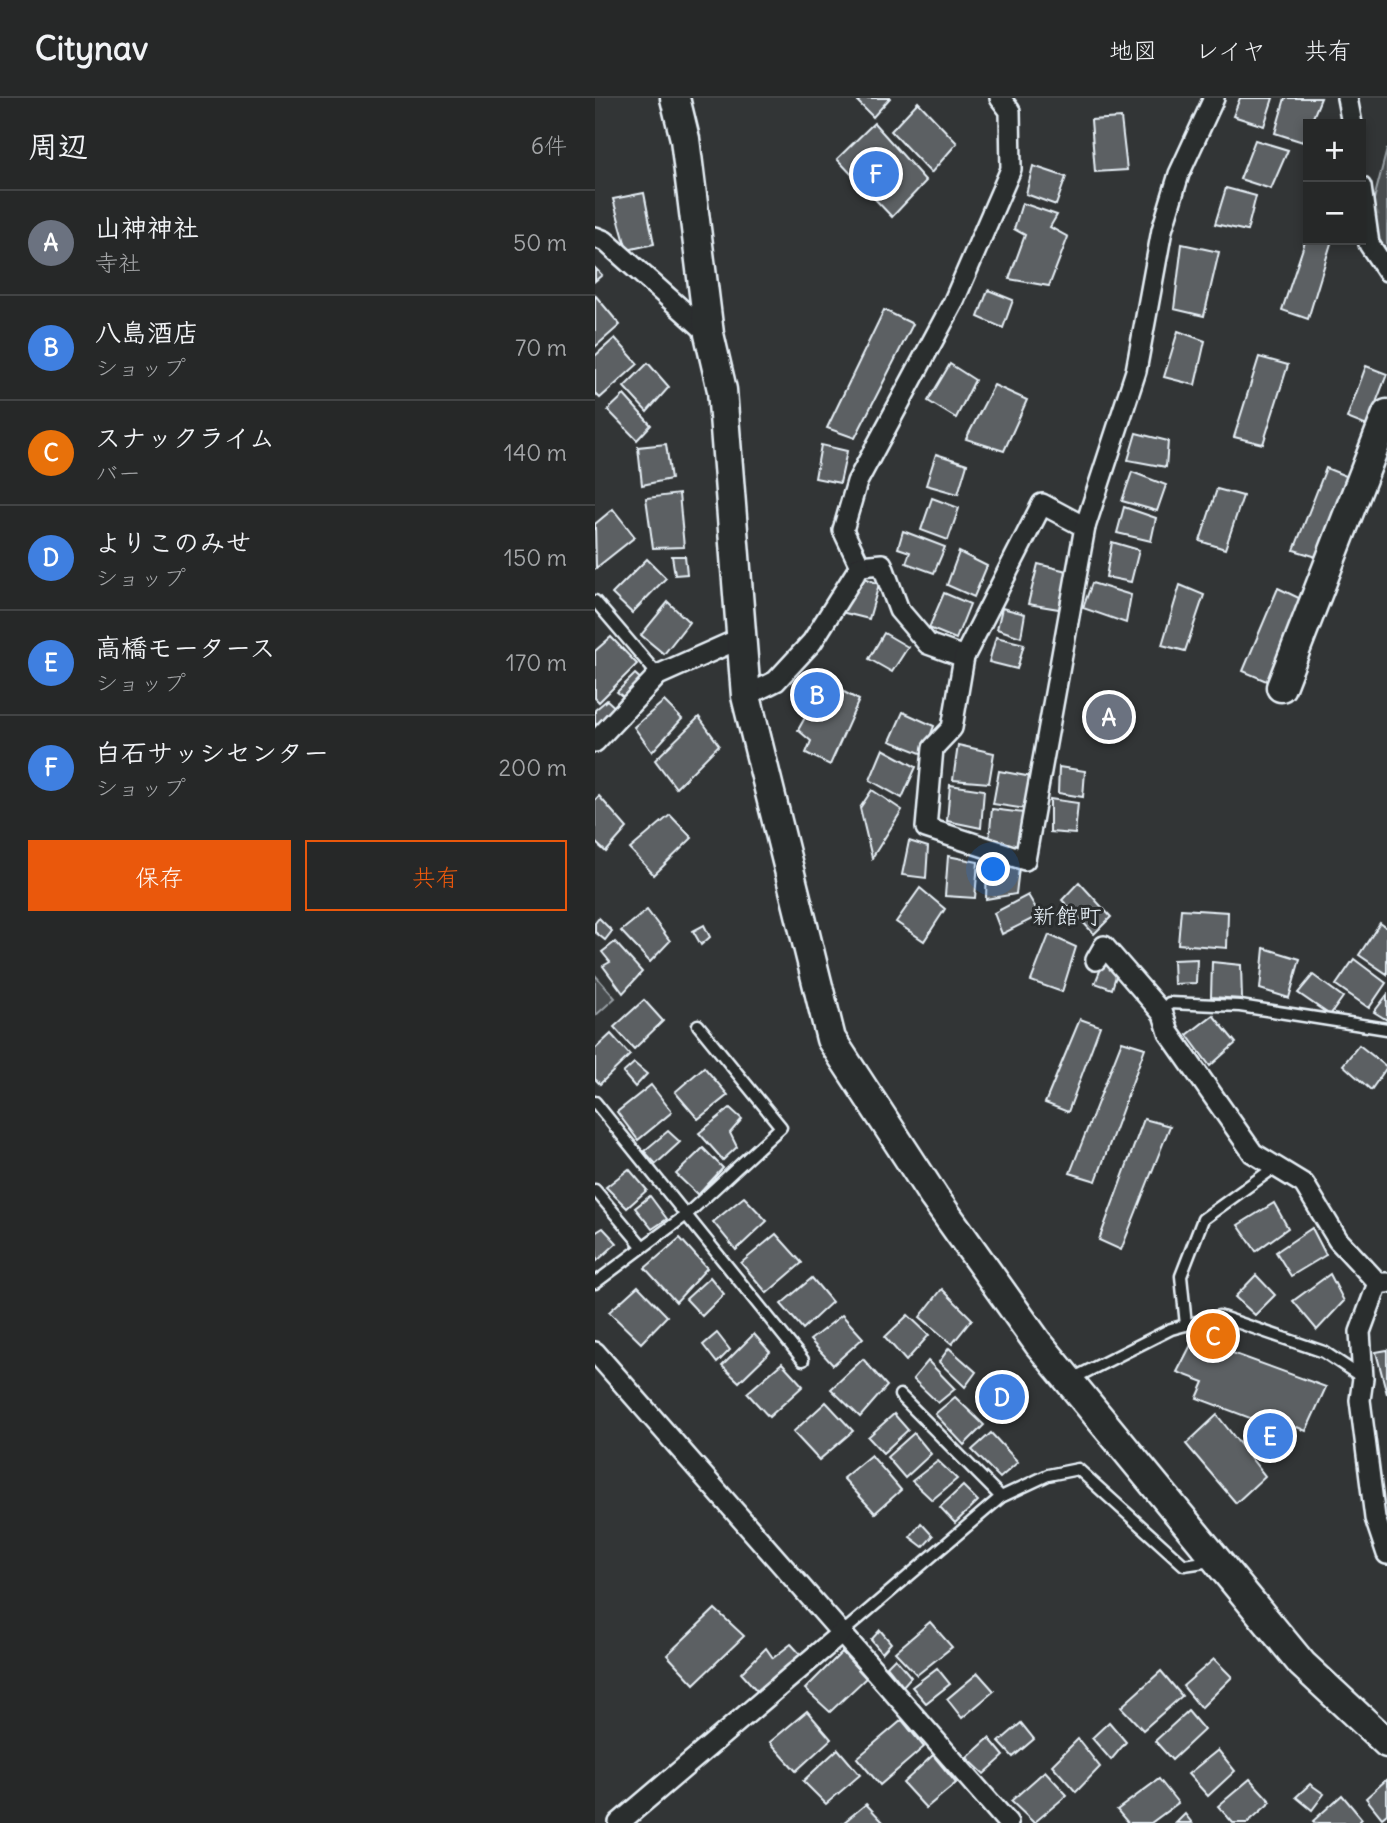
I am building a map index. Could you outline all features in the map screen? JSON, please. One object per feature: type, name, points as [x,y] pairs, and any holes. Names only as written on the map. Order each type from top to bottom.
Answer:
[{"type":"street","points":[[675,98],[685,139],[709,334],[722,390],[746,695],[831,1039],[934,1197],[1038,1343],[1302,1664],[1387,1743]]},
{"type":"street","points":[[860,566],[843,530],[857,482],[954,303],[1011,169],[1010,111],[1000,98]]},
{"type":"street","points":[[1086,527],[1042,504],[964,657],[952,728],[933,748],[926,828],[1025,860],[1086,527],[1136,371],[1162,230],[1179,174],[1214,98]]},
{"type":"street","points":[[1347,98],[1351,119]]},
{"type":"street","points":[[1366,223],[1369,244],[1387,271]]},
{"type":"street","points":[[595,237],[605,241],[709,334]]},
{"type":"street","points":[[1281,687],[1387,414]]},
{"type":"street","points":[[860,566],[882,564],[899,610],[928,644],[964,657]]},
{"type":"street","points":[[746,695],[776,681],[812,642],[860,566]]},
{"type":"street","points":[[595,742],[658,675],[740,639]]},
{"type":"street","points":[[1096,960],[1104,946],[1163,1014],[1169,1033],[1253,1153],[1304,1184],[1338,1240],[1383,1283],[1360,1332],[1363,1378],[1360,1400],[1375,1518],[1387,1554]]},
{"type":"street","points":[[595,1352],[1008,1823]]},
{"type":"street","points":[[619,1823],[843,1632]]},
{"type":"lane","points":[[595,601],[658,675]]},
{"type":"lane","points":[[1163,1014],[1169,1003],[1240,1006],[1387,1029]]},
{"type":"lane","points":[[595,1283],[685,1216],[781,1127],[698,1025]]},
{"type":"lane","points":[[595,1102],[803,1360]]},
{"type":"lane","points":[[1186,1325],[1181,1276],[1203,1219],[1275,1167]]},
{"type":"lane","points":[[595,1190],[643,1247]]},
{"type":"lane","points":[[1069,1381],[1171,1329],[1219,1316],[1324,1352],[1363,1378]]},
{"type":"lane","points":[[900,1395],[1001,1497]]},
{"type":"lane","points":[[843,1632],[1001,1497],[1048,1475],[1078,1469],[1184,1565],[1216,1560]]},
{"type":"green space","points":[[1387,149],[1387,257],[1366,240],[1366,230]]},
{"type":"green space","points":[[595,975],[615,998],[595,1016]]},
{"type":"building","points":[[861,98],[890,98],[873,117],[858,102]]},
{"type":"building","points":[[1240,98],[1273,98],[1264,126],[1233,116]]},
{"type":"building","points":[[1285,98],[1321,98],[1312,119],[1303,119],[1303,142],[1275,133]]},
{"type":"building","points":[[918,102],[957,143],[931,173],[891,131]]},
{"type":"building","points":[[1121,118],[1127,170],[1095,172],[1091,120]]},
{"type":"building","points":[[874,123],[926,181],[892,217],[837,159]]},
{"type":"building","points":[[1255,140],[1288,150],[1271,189],[1240,179]]},
{"type":"building","points":[[1033,166],[1066,177],[1056,205],[1026,194]]},
{"type":"building","points":[[1226,188],[1256,196],[1247,231],[1215,224]]},
{"type":"building","points":[[644,193],[654,244],[627,250],[613,199]]},
{"type":"building","points":[[1022,203],[1057,215],[1050,227],[1068,237],[1049,286],[1009,279],[1025,235],[1014,229]]},
{"type":"building","points":[[1182,244],[1219,252],[1204,316],[1174,309]]},
{"type":"building","points":[[1304,245],[1330,245],[1308,319],[1282,310]]},
{"type":"building","points":[[595,268],[602,275],[595,281]]},
{"type":"building","points":[[988,290],[1013,300],[1003,328],[978,317]]},
{"type":"building","points":[[595,295],[620,325],[595,347]]},
{"type":"building","points":[[884,310],[913,324],[855,438],[827,428]]},
{"type":"building","points":[[1178,331],[1205,341],[1195,385],[1164,377]]},
{"type":"building","points":[[615,338],[638,364],[600,398],[595,393],[595,356]]},
{"type":"building","points":[[1259,357],[1288,365],[1263,444],[1234,437]]},
{"type":"building","points":[[648,363],[669,387],[647,412],[624,387]]},
{"type":"building","points":[[950,364],[975,380],[956,418],[928,401]]},
{"type":"building","points":[[1366,366],[1387,374],[1367,426],[1347,418]]},
{"type":"building","points":[[994,385],[1027,400],[1004,451],[966,439]]},
{"type":"building","points":[[624,395],[651,425],[637,440],[608,410]]},
{"type":"building","points":[[1136,433],[1168,441],[1166,467],[1128,460]]},
{"type":"building","points":[[666,444],[671,479],[642,485],[638,447]]},
{"type":"building","points":[[821,445],[847,451],[840,483],[815,478]]},
{"type":"building","points":[[936,454],[967,464],[958,494],[926,485]]},
{"type":"building","points":[[1326,468],[1351,478],[1320,558],[1294,550]]},
{"type":"building","points":[[1132,472],[1166,485],[1157,511],[1122,501]]},
{"type":"building","points":[[1217,489],[1243,496],[1225,549],[1200,541]]},
{"type":"building","points":[[679,494],[684,547],[653,548],[646,498]]},
{"type":"building","points":[[932,498],[959,508],[948,540],[921,530]]},
{"type":"building","points":[[1124,507],[1156,518],[1151,541],[1117,533]]},
{"type":"building","points":[[613,509],[635,537],[596,568],[595,524]]},
{"type":"building","points":[[903,531],[945,547],[934,573],[906,563],[910,552],[898,548]]},
{"type":"building","points":[[1112,542],[1139,550],[1131,582],[1106,577]]},
{"type":"building","points":[[959,552],[987,566],[974,597],[947,585]]},
{"type":"building","points":[[672,556],[685,556],[687,574],[675,575]]},
{"type":"building","points":[[647,559],[666,578],[632,613],[612,594]]},
{"type":"building","points":[[1038,564],[1067,571],[1059,609],[1028,604]]},
{"type":"building","points":[[860,576],[879,584],[869,619],[841,612]]},
{"type":"building","points":[[1092,583],[1131,595],[1126,623],[1083,608]]},
{"type":"building","points":[[1180,585],[1204,595],[1185,651],[1162,645]]},
{"type":"building","points":[[1278,588],[1303,600],[1271,683],[1243,671]]},
{"type":"building","points":[[944,593],[970,604],[956,639],[929,628]]},
{"type":"building","points":[[668,602],[689,622],[664,654],[641,635]]},
{"type":"building","points":[[1002,608],[1025,614],[1021,637],[997,629]]},
{"type":"building","points":[[884,633],[908,647],[892,672],[869,659]]},
{"type":"building","points":[[611,637],[637,664],[599,702],[595,698],[595,651]]},
{"type":"building","points":[[996,637],[1024,644],[1017,669],[989,662]]},
{"type":"building","points":[[635,674],[644,682],[627,700],[617,692]]},
{"type":"building","points":[[825,682],[859,700],[830,765],[806,753],[811,741],[798,730]]},
{"type":"building","points":[[607,700],[618,710],[595,735],[595,710]]},
{"type":"building","points":[[664,701],[682,719],[652,752],[634,727]]},
{"type":"building","points":[[903,712],[934,726],[923,754],[890,741]]},
{"type":"building","points":[[699,717],[719,745],[676,788],[655,760]]},
{"type":"building","points":[[958,745],[994,753],[989,783],[953,780]]},
{"type":"building","points":[[883,749],[916,767],[902,798],[870,780]]},
{"type":"building","points":[[1059,767],[1085,771],[1083,797],[1058,793]]},
{"type":"building","points":[[999,771],[1032,777],[1026,809],[993,804]]},
{"type":"building","points":[[950,785],[984,790],[981,828],[947,821]]},
{"type":"building","points":[[872,790],[902,810],[872,858],[860,808]]},
{"type":"building","points":[[599,796],[627,828],[606,852],[595,842],[595,800]]},
{"type":"building","points":[[1050,799],[1078,803],[1075,834],[1050,832]]},
{"type":"building","points":[[992,809],[1024,813],[1016,848],[989,840]]},
{"type":"building","points":[[670,815],[692,838],[654,875],[630,849]]},
{"type":"building","points":[[909,841],[928,847],[926,878],[902,875]]},
{"type":"building","points":[[948,856],[978,862],[975,898],[945,896]]},
{"type":"building","points":[[987,864],[1019,868],[1016,894],[986,899]]},
{"type":"building","points":[[1079,882],[1111,917],[1094,934],[1062,900]]},
{"type":"building","points":[[920,888],[945,909],[924,941],[896,922]]},
{"type":"building","points":[[1028,895],[1040,915],[1002,934],[994,913]]},
{"type":"building","points":[[1181,909],[1228,912],[1227,948],[1178,944]]},
{"type":"building","points":[[647,910],[670,941],[650,962],[621,931]]},
{"type":"building","points":[[599,918],[612,931],[605,940],[595,932],[595,923]]},
{"type":"building","points":[[1380,923],[1387,928],[1387,974],[1359,955]]},
{"type":"building","points":[[704,925],[710,937],[701,945],[693,931]]},
{"type":"building","points":[[1049,935],[1076,947],[1062,992],[1031,981]]},
{"type":"building","points":[[615,942],[642,972],[623,993],[603,966],[610,962],[602,952]]},
{"type":"building","points":[[1264,948],[1300,959],[1289,998],[1260,989]]},
{"type":"building","points":[[1197,959],[1196,983],[1174,984],[1173,960]]},
{"type":"building","points":[[1354,959],[1386,983],[1369,1008],[1336,985]]},
{"type":"building","points":[[1104,961],[1118,969],[1112,989],[1095,983]]},
{"type":"building","points":[[1212,962],[1241,965],[1242,999],[1211,997]]},
{"type":"building","points":[[1313,975],[1343,997],[1330,1015],[1298,993]]},
{"type":"building","points":[[1387,995],[1387,1020],[1374,1012]]},
{"type":"building","points":[[644,1000],[663,1021],[634,1049],[614,1027]]},
{"type":"building","points":[[1213,1015],[1236,1043],[1210,1066],[1187,1035]]},
{"type":"building","points":[[1080,1019],[1100,1026],[1068,1112],[1045,1103]]},
{"type":"building","points":[[611,1034],[630,1055],[600,1084],[595,1079],[595,1049]]},
{"type":"building","points":[[1122,1041],[1145,1048],[1096,1181],[1070,1173]]},
{"type":"building","points":[[1359,1045],[1387,1067],[1371,1090],[1343,1065]]},
{"type":"building","points":[[634,1063],[647,1074],[635,1087],[623,1073]]},
{"type":"building","points":[[704,1067],[728,1095],[698,1119],[675,1092]]},
{"type":"building","points":[[651,1085],[672,1112],[638,1140],[617,1112]]},
{"type":"building","points":[[730,1108],[742,1119],[730,1133],[737,1147],[723,1160],[699,1133]]},
{"type":"building","points":[[1144,1119],[1170,1126],[1121,1250],[1099,1240]]},
{"type":"building","points":[[668,1131],[680,1142],[656,1164],[644,1151]]},
{"type":"building","points":[[703,1148],[723,1168],[698,1195],[676,1174]]},
{"type":"building","points":[[629,1169],[647,1190],[627,1208],[606,1187]]},
{"type":"building","points":[[650,1196],[667,1219],[652,1229],[635,1208]]},
{"type":"building","points":[[744,1197],[767,1221],[736,1250],[713,1222]]},
{"type":"building","points":[[1274,1203],[1288,1228],[1256,1251],[1238,1225]]},
{"type":"building","points":[[603,1228],[617,1243],[597,1261],[595,1233]]},
{"type":"building","points":[[1312,1228],[1326,1255],[1291,1276],[1276,1252]]},
{"type":"building","points":[[776,1234],[802,1263],[767,1293],[741,1263]]},
{"type":"building","points":[[680,1238],[707,1268],[676,1302],[645,1268]]},
{"type":"building","points":[[1330,1274],[1344,1301],[1317,1330],[1293,1301]]},
{"type":"building","points":[[1256,1275],[1275,1295],[1255,1315],[1235,1297]]},
{"type":"building","points":[[710,1277],[724,1294],[702,1316],[686,1299]]},
{"type":"building","points":[[812,1278],[832,1302],[803,1329],[781,1304]]},
{"type":"building","points":[[638,1286],[667,1316],[641,1343],[609,1312]]},
{"type":"building","points":[[942,1289],[972,1319],[952,1344],[920,1317]]},
{"type":"building","points":[[842,1315],[863,1338],[833,1365],[810,1340]]},
{"type":"building","points":[[908,1315],[929,1335],[906,1361],[885,1337]]},
{"type":"building","points":[[717,1333],[730,1350],[717,1363],[703,1345]]},
{"type":"building","points":[[754,1334],[770,1352],[739,1382],[722,1366]]},
{"type":"building","points":[[1194,1339],[1326,1387],[1306,1431],[1297,1427],[1290,1433],[1197,1398],[1204,1382],[1177,1372]]},
{"type":"building","points":[[949,1348],[976,1372],[965,1387],[939,1362]]},
{"type":"building","points":[[1387,1350],[1387,1394],[1376,1352]]},
{"type":"building","points":[[863,1359],[887,1386],[860,1417],[831,1389]]},
{"type":"building","points":[[928,1361],[955,1389],[938,1403],[913,1379]]},
{"type":"building","points":[[782,1363],[803,1386],[769,1417],[747,1393]]},
{"type":"building","points":[[955,1397],[984,1425],[964,1445],[935,1414]]},
{"type":"building","points":[[826,1402],[853,1431],[819,1460],[793,1432]]},
{"type":"building","points":[[894,1414],[908,1430],[883,1453],[868,1437]]},
{"type":"building","points":[[1217,1415],[1265,1476],[1236,1503],[1186,1444]]},
{"type":"building","points":[[914,1433],[931,1454],[905,1478],[887,1457]]},
{"type":"building","points":[[991,1433],[1018,1462],[1000,1478],[972,1450]]},
{"type":"building","points":[[871,1455],[901,1490],[875,1513],[843,1478]]},
{"type":"building","points":[[938,1461],[957,1479],[932,1500],[912,1481]]},
{"type":"building","points":[[963,1486],[978,1501],[955,1523],[940,1507]]},
{"type":"building","points":[[921,1523],[933,1536],[923,1547],[910,1537]]},
{"type":"building","points":[[715,1609],[744,1636],[694,1684],[667,1655]]},
{"type":"building","points":[[930,1622],[952,1647],[917,1675],[895,1652]]},
{"type":"building","points":[[880,1630],[891,1643],[882,1653],[871,1640]]},
{"type":"building","points":[[791,1644],[803,1657],[759,1693],[741,1673],[766,1648],[773,1658]]},
{"type":"building","points":[[842,1652],[866,1678],[830,1712],[805,1689]]},
{"type":"building","points":[[895,1658],[911,1677],[903,1686],[887,1666]]},
{"type":"building","points":[[1214,1659],[1232,1677],[1201,1708],[1183,1686]]},
{"type":"building","points":[[937,1668],[950,1684],[926,1703],[912,1687]]},
{"type":"building","points":[[1161,1671],[1182,1696],[1143,1730],[1121,1707]]},
{"type":"building","points":[[978,1673],[994,1691],[962,1718],[947,1699]]},
{"type":"building","points":[[807,1711],[831,1739],[796,1771],[770,1742]]},
{"type":"building","points":[[1188,1711],[1204,1730],[1172,1760],[1155,1741]]},
{"type":"building","points":[[902,1720],[924,1747],[880,1785],[857,1758]]},
{"type":"building","points":[[1109,1722],[1126,1742],[1111,1760],[1092,1738]]},
{"type":"building","points":[[1021,1723],[1034,1739],[1013,1757],[999,1742]]},
{"type":"building","points":[[989,1738],[1004,1756],[984,1774],[967,1758]]},
{"type":"building","points":[[1078,1739],[1100,1767],[1076,1792],[1052,1765]]},
{"type":"building","points":[[838,1749],[860,1775],[826,1804],[803,1781]]},
{"type":"building","points":[[1218,1750],[1235,1771],[1208,1796],[1188,1774]]},
{"type":"building","points":[[933,1755],[956,1783],[926,1808],[903,1783]]},
{"type":"building","points":[[1045,1771],[1067,1795],[1034,1823],[1011,1801]]},
{"type":"building","points":[[1159,1779],[1178,1803],[1151,1823],[1128,1823],[1117,1810]]},
{"type":"building","points":[[1250,1779],[1271,1802],[1247,1823],[1233,1823],[1218,1806]]},
{"type":"building","points":[[1387,1779],[1387,1814],[1382,1818],[1366,1798]]},
{"type":"building","points":[[1310,1784],[1324,1794],[1312,1810],[1296,1797]]},
{"type":"building","points":[[1342,1795],[1362,1819],[1358,1823],[1313,1821]]},
{"type":"building","points":[[866,1804],[884,1823],[843,1823]]},
{"type":"building","points":[[1185,1814],[1192,1823],[1176,1823]]},
{"type":"place","name":"白石サッシセンター","points":[[876,174]]},
{"type":"place","name":"八島酒店","points":[[817,695]]},
{"type":"place","name":"山神神社","points":[[1109,717]]},
{"type":"place","name":"スナックライム","points":[[1213,1336]]},
{"type":"place","name":"よりこのみせ","points":[[1002,1397]]},
{"type":"place","name":"高橋モータース","points":[[1270,1436]]},
{"type":"district","name":"新館町","points":[[1067,915]]}]
